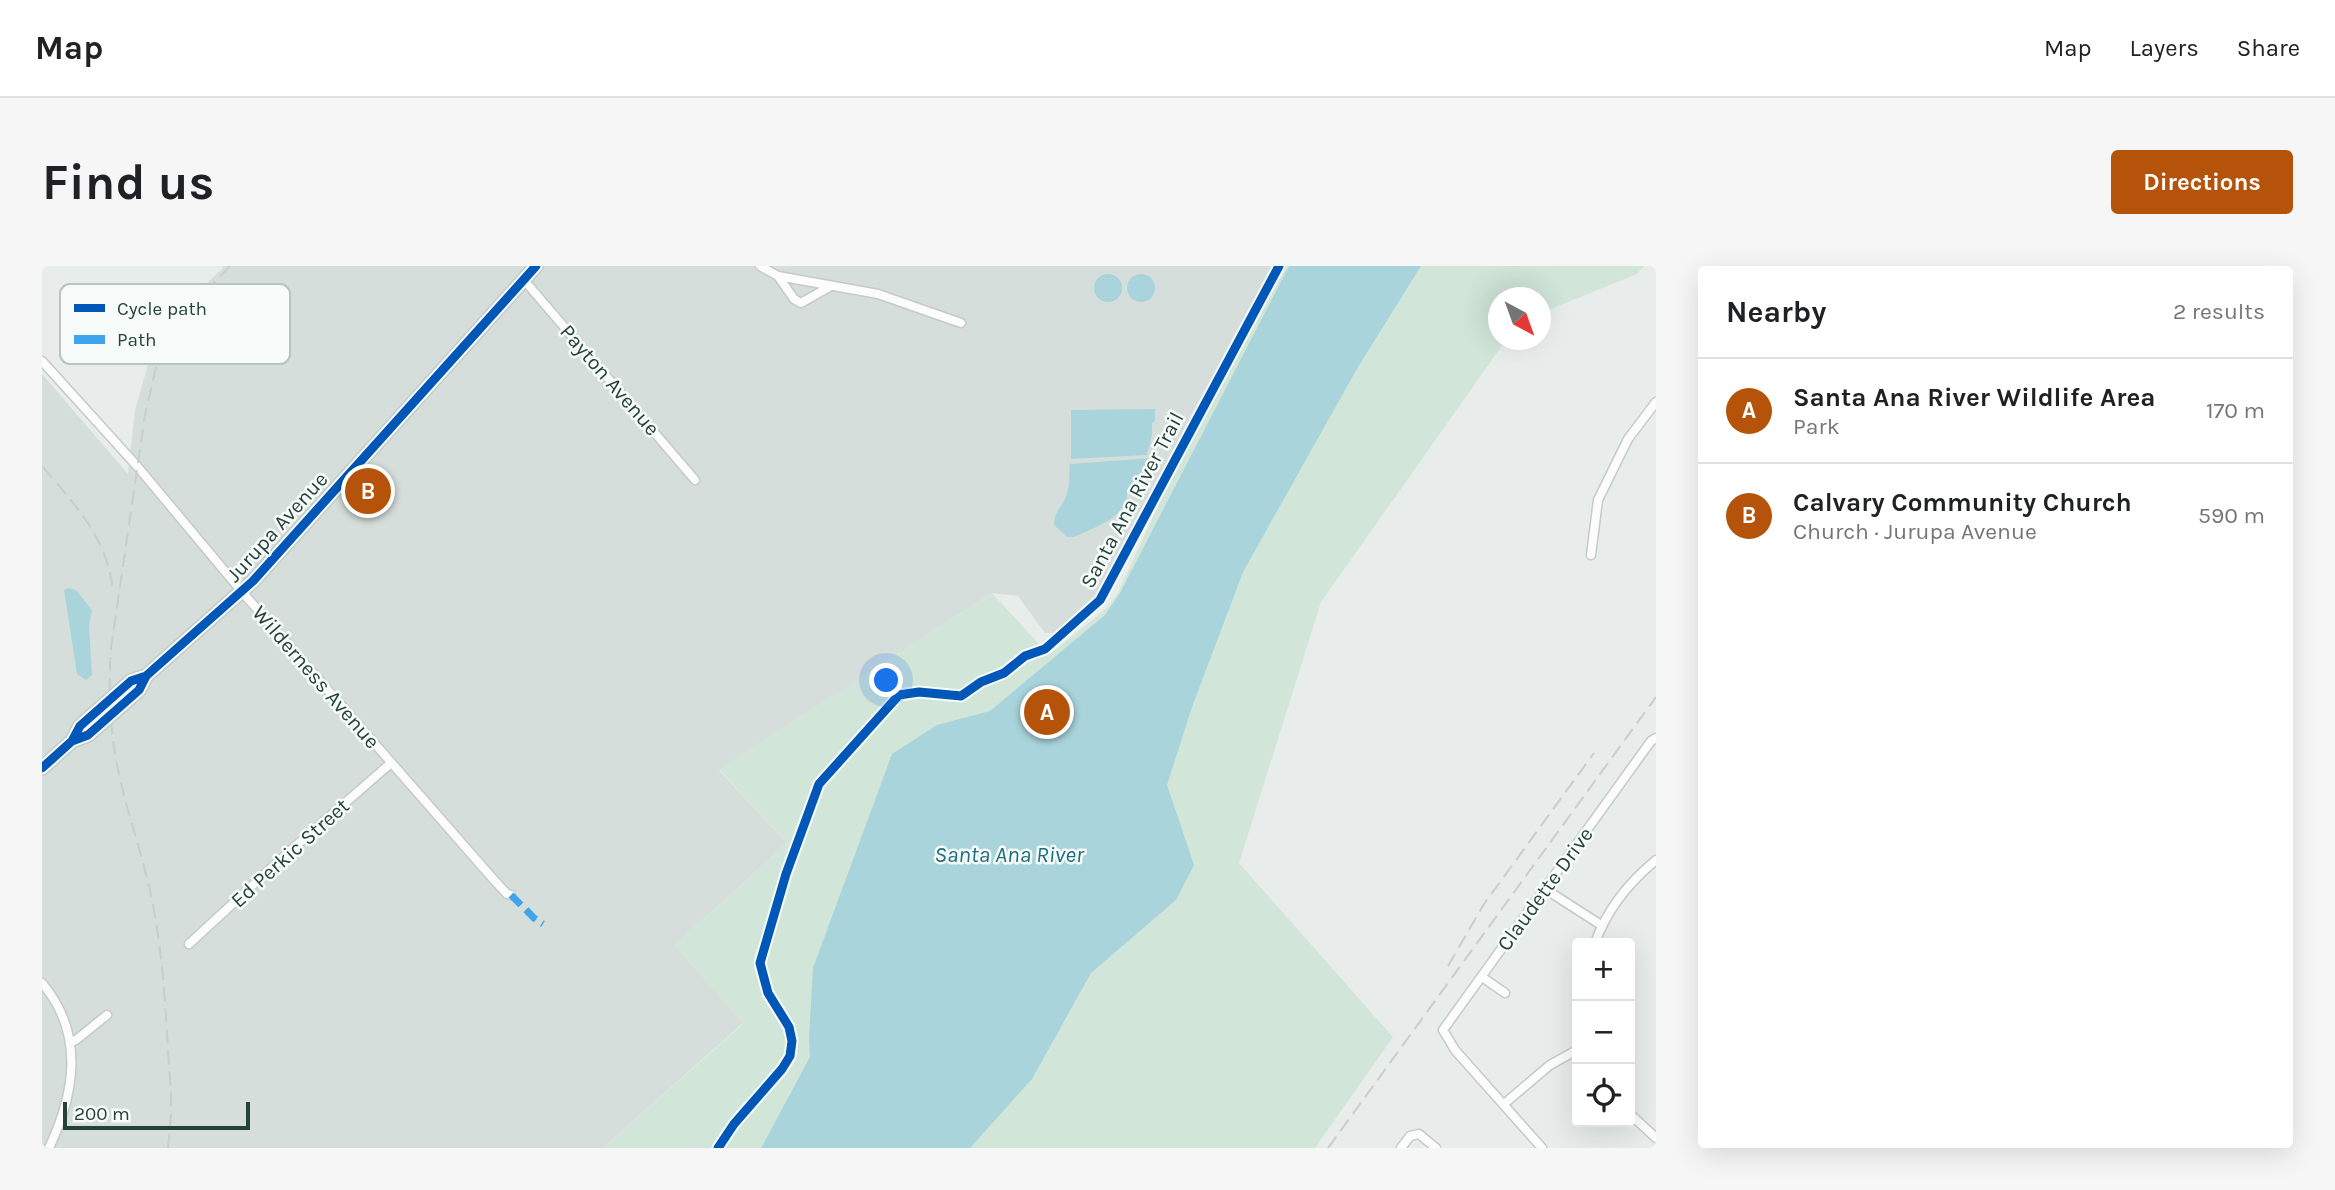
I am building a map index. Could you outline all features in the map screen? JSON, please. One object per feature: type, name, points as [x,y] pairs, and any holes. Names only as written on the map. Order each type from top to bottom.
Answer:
[{"type":"main road","name":"Jurupa Avenue","points":[[42,768],[72,741],[80,726],[131,681],[146,676],[243,593],[537,266]]},
{"type":"street","points":[[760,266],[778,276],[878,294],[961,323]]},
{"type":"street","points":[[778,276],[794,299],[801,303],[831,286]]},
{"type":"street","name":"Payton Avenue","points":[[524,280],[695,480]]},
{"type":"street","name":"Wilderness Avenue","points":[[42,361],[137,466],[391,764],[494,880],[511,895]]},
{"type":"street","points":[[1591,555],[1598,500],[1628,439],[1656,402]]},
{"type":"street","name":"Claudette Drive","points":[[1504,1104],[1449,1042],[1443,1030],[1651,741],[1656,738]]},
{"type":"street","name":"Ed Perkic Street","points":[[190,944],[291,850],[391,764]]},
{"type":"street","points":[[1597,938],[1601,925],[1625,889],[1656,860]]},
{"type":"street","points":[[1545,889],[1601,925]]},
{"type":"street","points":[[1482,977],[1505,993]]},
{"type":"street","points":[[42,983],[61,1012],[71,1042],[71,1084],[49,1148]]},
{"type":"street","points":[[71,1042],[107,1015]]},
{"type":"street","points":[[1542,1148],[1504,1104],[1550,1065],[1572,1053]]},
{"type":"street","points":[[1635,1119],[1656,1138]]},
{"type":"street","points":[[1401,1148],[1410,1136],[1419,1134],[1436,1148]]},
{"type":"shaded area","points":[[221,266],[1273,266],[1105,587],[1059,633],[1045,633],[1018,596],[992,593],[719,770],[787,843],[675,945],[743,1023],[603,1148],[42,1148],[42,374],[128,474],[135,410],[148,364],[290,364],[290,284],[206,284],[223,268]]},
{"type":"green space","points":[[1273,266],[1644,266],[1637,274],[1551,309],[1551,287],[1488,287],[1488,350],[1499,350],[1321,602],[1239,863],[1393,1037],[1315,1148],[603,1148],[743,1024],[675,945],[787,843],[719,769],[992,593],[1049,655],[1108,607],[1118,593],[1231,346]]},
{"type":"water","name":"Santa Ana River","points":[[1289,266],[1421,266],[1358,367],[1243,572],[1192,707],[1167,785],[1194,865],[1176,900],[1091,973],[1032,1079],[970,1148],[761,1148],[810,1057],[813,968],[892,754],[937,725],[990,711],[1105,615],[1120,593]]},
{"type":"water","points":[[1108,274],[1118,278],[1122,288],[1118,298],[1108,302],[1098,298],[1094,288],[1098,278]]},
{"type":"water","points":[[1141,274],[1151,278],[1155,288],[1151,298],[1141,302],[1131,298],[1127,288],[1131,278]]},
{"type":"water","points":[[1155,409],[1147,455],[1071,459],[1071,410]]},
{"type":"water","points":[[1152,458],[1127,491],[1123,508],[1108,520],[1074,537],[1067,537],[1054,525],[1056,514],[1068,491],[1070,464]]},
{"type":"water","points":[[64,590],[76,590],[92,610],[89,626],[92,675],[86,680],[77,674]]},
{"type":"railway","points":[[213,284],[230,266]]},
{"type":"railway","points":[[157,364],[145,415],[111,648],[110,710],[115,755],[157,928],[171,1092],[168,1148]]},
{"type":"railway","points":[[43,467],[79,510],[98,540],[105,556],[113,593]]},
{"type":"railway","points":[[1328,1148],[1656,697]]},
{"type":"railway","points":[[1448,966],[1484,904],[1594,753]]},
{"type":"marked path","points":[[511,895],[543,924]]},
{"type":"cycle path","points":[[42,768],[72,741],[88,735],[139,690],[146,676],[253,581],[536,266]]},
{"type":"cycle path","name":"Santa Ana River Trail","points":[[718,1148],[734,1124],[790,1056],[792,1041],[789,1027],[768,993],[760,963],[786,874],[819,784],[899,695],[919,692],[961,696],[981,682],[1004,673],[1025,656],[1045,649],[1100,600],[1279,266]]},
{"type":"cycle path","points":[[72,741],[80,726],[131,681],[143,677]]},
{"type":"place","name":"Calvary Community Church","points":[[368,491]]},
{"type":"place","name":"Santa Ana River Wildlife Area","points":[[1047,712]]}]
